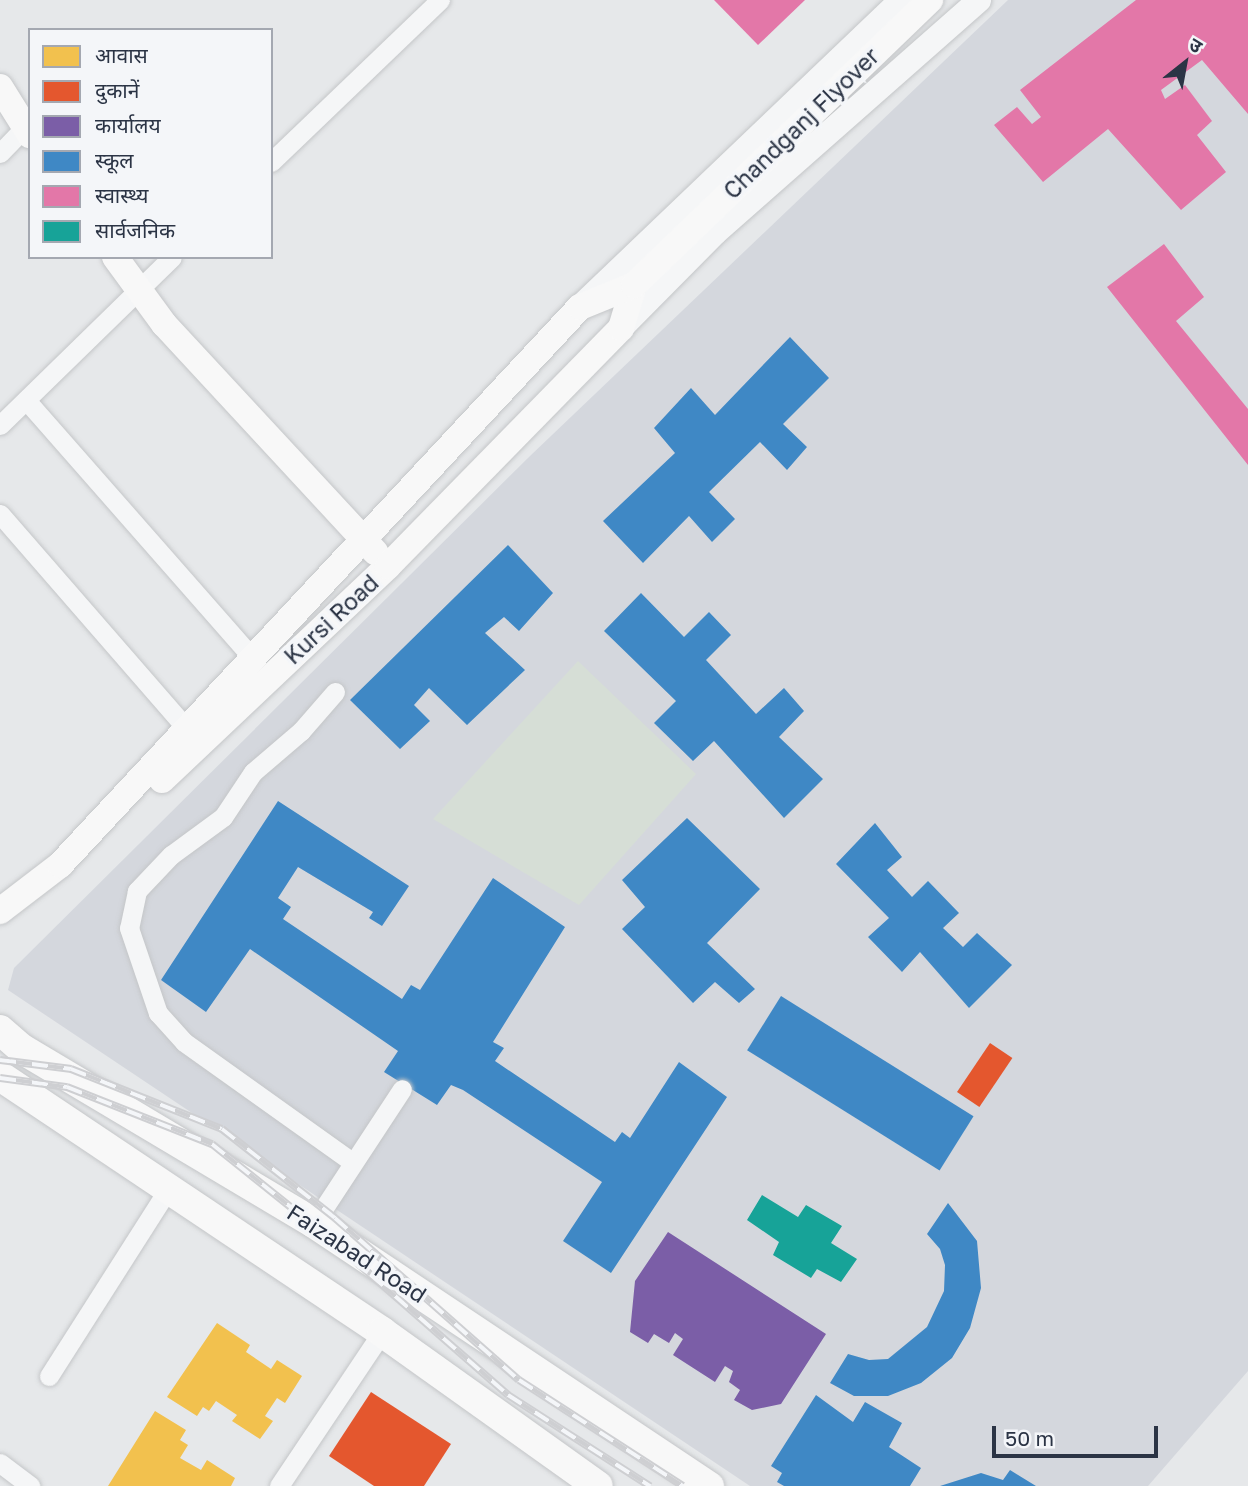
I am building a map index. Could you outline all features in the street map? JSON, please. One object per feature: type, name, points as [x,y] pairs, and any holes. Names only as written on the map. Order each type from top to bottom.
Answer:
[{"type":"main road","name":"Chandganj Flyover","points":[[672,247],[930,0]]},
{"type":"main road","points":[[0,87],[27,131]]},
{"type":"main road","name":"Kursi Road","points":[[0,911],[60,865],[580,307],[634,285],[672,247]]},
{"type":"main road","points":[[116,259],[164,324],[388,566]]},
{"type":"main road","name":"Kursi Road","points":[[0,933],[388,566],[621,328],[634,285]]},
{"type":"main road","name":"Faizabad Road","points":[[0,1030],[22,1049],[314,1223],[709,1486]]},
{"type":"main road","points":[[0,1076],[382,1332],[598,1486]]},
{"type":"street","points":[[273,160],[440,0]]},
{"type":"street","points":[[580,307],[901,0]]},
{"type":"street","points":[[621,328],[715,233],[979,0]]},
{"type":"street","points":[[0,153],[27,131]]},
{"type":"street","points":[[0,425],[170,259]]},
{"type":"street","points":[[26,400],[253,658]]},
{"type":"street","points":[[0,514],[187,729]]},
{"type":"street","points":[[335,692],[301,731],[253,772],[223,817],[171,855],[137,891],[129,928],[158,1013],[184,1042],[352,1162]]},
{"type":"street","points":[[314,1223],[402,1089]]},
{"type":"street","points":[[49,1376],[168,1189]]},
{"type":"street","points":[[279,1486],[382,1332]]},
{"type":"street","points":[[0,1463],[30,1486]]},
{"type":"shaded area","points":[[1008,0],[1248,0],[1248,1371],[1148,1486],[750,1486],[8,990],[14,968],[530,456]]},
{"type":"shaded area","points":[[578,661],[696,774],[579,905],[433,819]]},
{"type":"building: आवास","points":[[217,1323],[250,1345],[246,1352],[271,1369],[277,1360],[302,1376],[285,1403],[277,1398],[265,1416],[273,1421],[260,1439],[232,1421],[237,1415],[216,1401],[209,1411],[203,1407],[197,1416],[167,1397]]},
{"type":"building: आवास","points":[[155,1411],[186,1430],[180,1440],[188,1445],[180,1458],[201,1470],[207,1460],[235,1478],[231,1486],[108,1486]]},
{"type":"building: दुकानें","points":[[990,1043],[1012,1058],[979,1107],[957,1092]]},
{"type":"building: दुकानें","points":[[371,1392],[451,1444],[424,1486],[374,1486],[329,1456]]},
{"type":"building: कार्यालय","points":[[668,1232],[826,1334],[781,1404],[752,1410],[734,1400],[740,1390],[729,1382],[733,1371],[725,1366],[715,1382],[673,1355],[683,1339],[675,1333],[669,1343],[654,1334],[648,1343],[630,1332],[635,1281]]},
{"type":"building: स्कूल","points":[[790,337],[829,378],[783,424],[807,447],[787,470],[760,442],[709,492],[735,519],[712,542],[689,516],[643,563],[603,521],[675,453],[654,428],[691,388],[715,415]]},
{"type":"building: स्कूल","points":[[508,545],[553,593],[519,631],[504,617],[485,633],[525,670],[467,725],[429,688],[414,705],[430,721],[400,749],[350,700]]},
{"type":"building: स्कूल","points":[[641,593],[684,637],[709,612],[731,635],[706,660],[756,714],[784,688],[804,711],[779,737],[823,779],[784,818],[714,741],[693,761],[654,723],[676,701],[604,631]]},
{"type":"building: स्कूल","points":[[278,801],[409,886],[382,926],[369,918],[373,912],[298,867],[278,898],[291,907],[283,919],[402,999],[411,985],[420,990],[493,878],[565,927],[493,1042],[504,1048],[495,1061],[615,1142],[622,1132],[630,1138],[679,1062],[727,1097],[611,1273],[563,1241],[602,1182],[463,1090],[451,1085],[437,1105],[384,1072],[398,1051],[250,949],[206,1012],[161,980]]},
{"type":"building: स्कूल","points":[[687,818],[760,889],[707,943],[755,989],[739,1003],[715,982],[693,1003],[622,929],[645,907],[622,880]]},
{"type":"building: स्कूल","points":[[875,823],[902,857],[887,870],[912,897],[928,881],[959,913],[943,928],[963,947],[977,933],[1012,965],[969,1008],[920,952],[902,972],[868,937],[889,918],[836,864]]},
{"type":"building: स्कूल","points":[[781,996],[974,1116],[940,1171],[747,1050]]},
{"type":"building: स्कूल","points":[[948,1203],[977,1241],[981,1288],[970,1328],[952,1358],[921,1383],[888,1396],[854,1396],[830,1383],[848,1354],[869,1360],[888,1359],[927,1327],[944,1291],[945,1265],[940,1249],[927,1234]]},
{"type":"building: स्कूल","points":[[816,1395],[853,1422],[865,1402],[902,1423],[889,1447],[921,1468],[910,1486],[784,1486],[777,1482],[782,1473],[771,1466]]},
{"type":"building: स्कूल","points":[[1010,1470],[1036,1486],[940,1486],[981,1473],[1003,1480]]},
{"type":"building: स्वास्थ्य","points":[[714,0],[805,0],[758,45]]},
{"type":"building: स्वास्थ्य","points":[[1136,0],[1248,0],[1248,114],[1202,60],[1161,90],[1165,99],[1185,85],[1212,121],[1197,135],[1226,172],[1181,210],[1108,129],[1043,182],[994,125],[1017,107],[1032,124],[1041,117],[1020,90]]},
{"type":"building: स्वास्थ्य","points":[[1164,244],[1204,297],[1176,321],[1248,409],[1248,465],[1107,287]]},
{"type":"building: सार्वजनिक","points":[[762,1195],[798,1217],[806,1205],[842,1226],[831,1243],[857,1259],[841,1282],[817,1269],[811,1278],[773,1255],[779,1242],[747,1220]]},
{"type":"railway","points":[[0,1060],[71,1069],[222,1129],[335,1218],[519,1380],[683,1486]]},
{"type":"railway","points":[[0,1078],[67,1087],[212,1144],[323,1233],[508,1395],[650,1486]]}]
